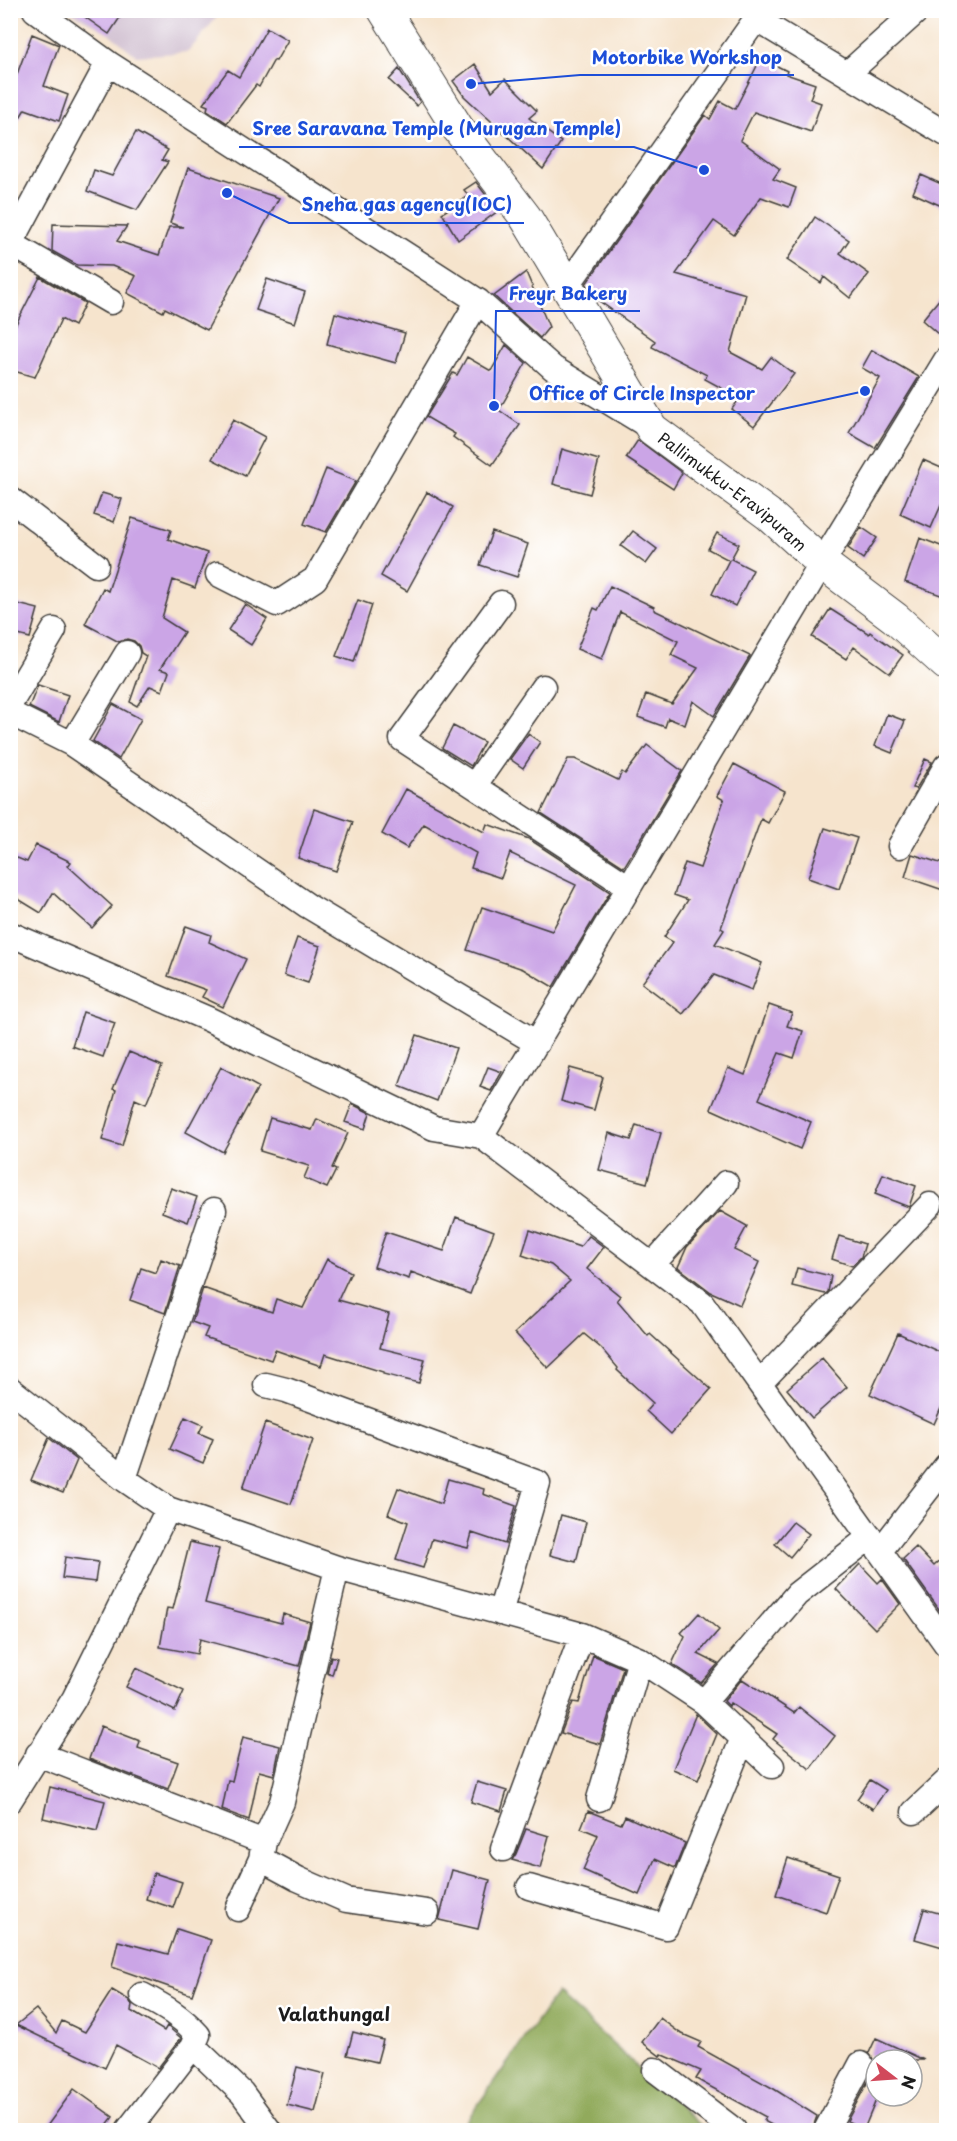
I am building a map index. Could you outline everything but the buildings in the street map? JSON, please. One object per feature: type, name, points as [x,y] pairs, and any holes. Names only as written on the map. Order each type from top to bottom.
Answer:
[{"type":"main road","name":"Pallimukku-Eravipuram","points":[[384,10],[458,127],[526,218],[652,429],[768,514],[822,563],[895,618],[946,664]]},
{"type":"street","points":[[35,10],[108,63],[478,301],[553,368],[652,429]]},
{"type":"street","points":[[847,74],[918,10]]},
{"type":"street","points":[[567,286],[759,15],[847,74],[946,134]]},
{"type":"street","points":[[108,63],[11,244],[111,302]]},
{"type":"street","points":[[218,574],[277,604],[315,579],[478,301]]},
{"type":"street","points":[[481,1136],[822,563],[946,360]]},
{"type":"street","points":[[10,499],[96,565]]},
{"type":"street","points":[[501,603],[402,739],[629,887]]},
{"type":"street","points":[[10,704],[54,630]]},
{"type":"street","points":[[72,744],[127,652]]},
{"type":"street","points":[[474,786],[543,687]]},
{"type":"street","points":[[10,713],[72,744],[308,906],[537,1043]]},
{"type":"street","points":[[900,846],[946,766]]},
{"type":"street","points":[[10,934],[207,1019],[434,1128],[481,1136],[702,1303],[946,1644]]},
{"type":"street","points":[[651,1265],[726,1183]]},
{"type":"street","points":[[760,1383],[930,1205]]},
{"type":"street","points":[[124,1479],[214,1210]]},
{"type":"street","points":[[266,1385],[286,1390],[538,1483],[500,1613]]},
{"type":"street","points":[[10,1389],[124,1479],[168,1509],[337,1568],[582,1635],[607,1645],[640,1660],[704,1702],[772,1766]]},
{"type":"street","points":[[704,1702],[797,1594],[875,1544],[946,1466]]},
{"type":"street","points":[[10,1800],[74,1699],[168,1509]]},
{"type":"street","points":[[238,1909],[282,1802],[337,1568]]},
{"type":"street","points":[[503,1849],[582,1635]]},
{"type":"street","points":[[599,1799],[640,1660]]},
{"type":"street","points":[[529,1887],[666,1927],[743,1738]]},
{"type":"street","points":[[39,1754],[262,1850],[298,1879],[346,1900],[427,1912]]},
{"type":"street","points":[[914,1812],[946,1782]]},
{"type":"street","points":[[128,2130],[193,2046],[198,2035],[177,2014],[142,1995]]},
{"type":"street","points":[[193,2046],[242,2093],[269,2130]]},
{"type":"street","points":[[826,2130],[861,2064]]},
{"type":"street","points":[[656,2070],[734,2130]]},
{"type":"shaded area","points":[[69,11],[222,11],[188,52],[137,56],[107,32]]},
{"type":"green space","points":[[557,1993],[706,2130],[460,2130]]},
{"type":"place","name":"Motorbike Workshop","points":[[471,84]]},
{"type":"place","name":"Sree Saravana Temple (Murugan Temple)","points":[[704,170]]},
{"type":"place","name":"Sneha gas agency(IOC)","points":[[227,193]]},
{"type":"place","name":"Office of Circle Inspector","points":[[865,391]]},
{"type":"place","name":"Freyr Bakery","points":[[494,406]]},
{"type":"district","name":"Valathungal","points":[[334,2013]]}]
